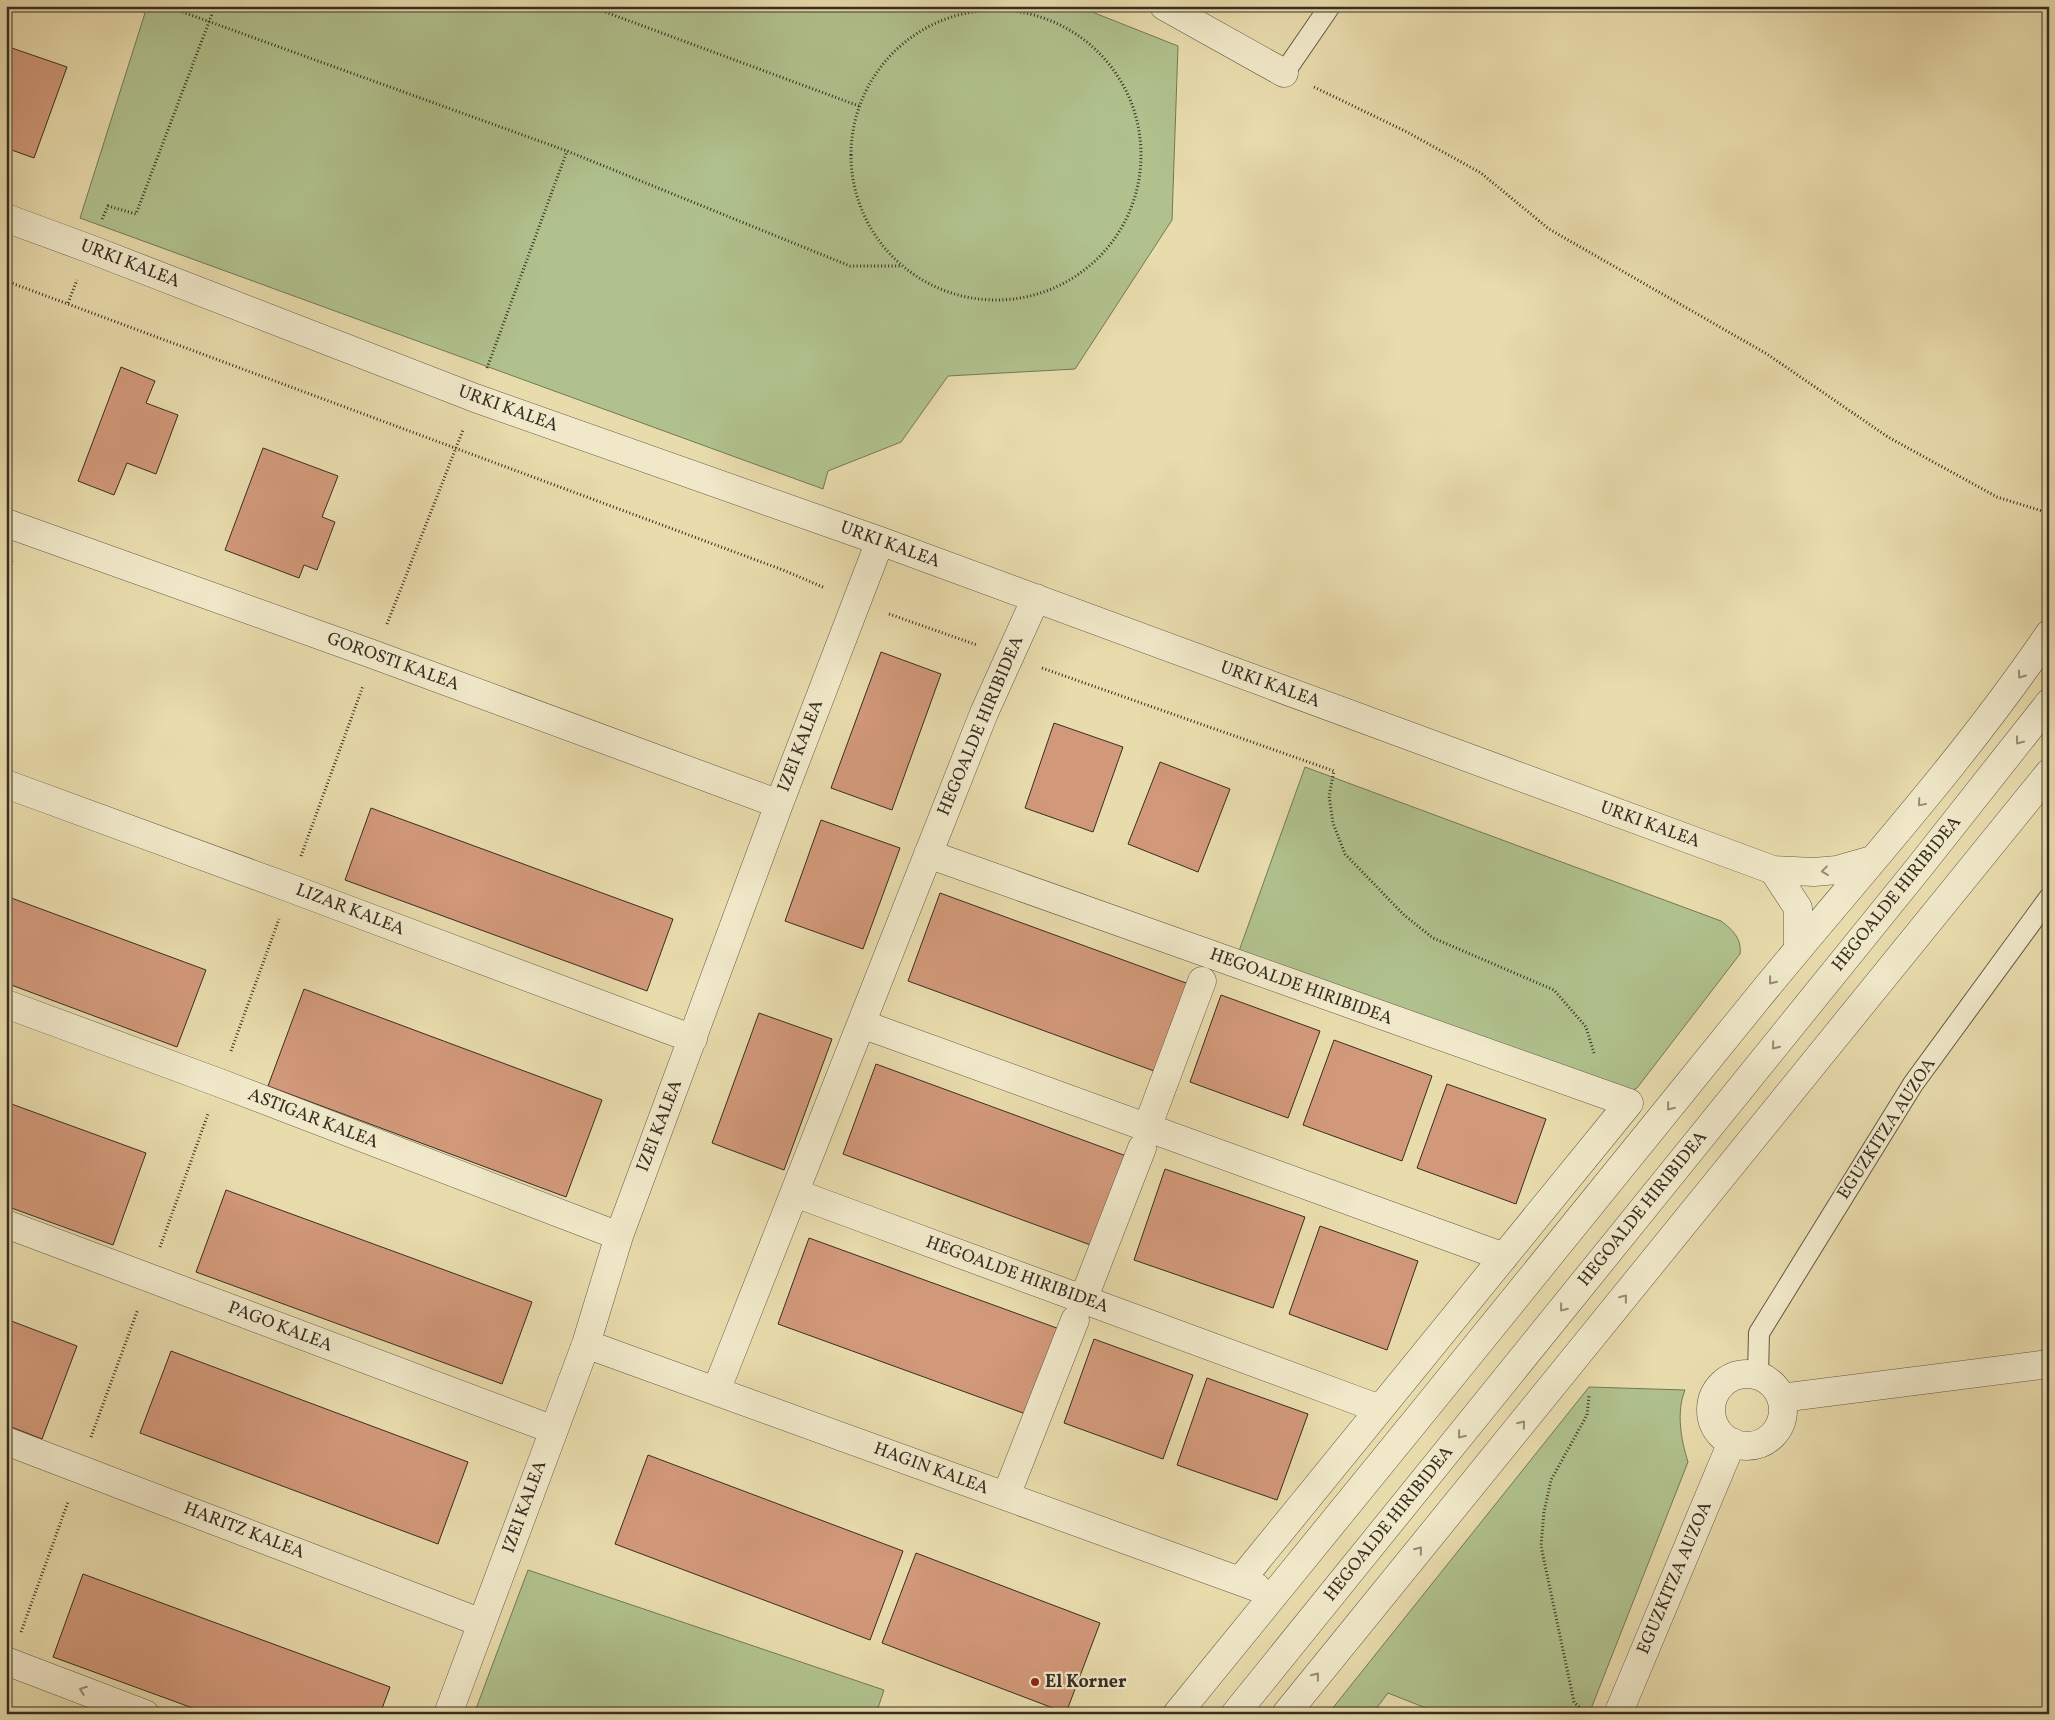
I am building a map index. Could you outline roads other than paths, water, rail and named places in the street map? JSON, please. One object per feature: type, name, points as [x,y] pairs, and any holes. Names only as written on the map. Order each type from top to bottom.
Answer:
[{"type":"street","points":[[1164,6],[1284,73]]},
{"type":"street","name":"URKI KALEA","points":[[6,218],[475,398],[880,541],[1773,870],[1814,872],[1837,870],[1872,860]]},
{"type":"street","name":"GOROSTI KALEA","points":[[6,523],[365,651],[779,804]]},
{"type":"street","name":"IZEI KALEA","points":[[448,1714],[586,1344],[619,1236],[779,804],[880,541]]},
{"type":"street","name":"HEGOALDE HIRIBIDEA","points":[[716,1392],[984,713],[1036,598]]},
{"type":"street","points":[[1177,1714],[1798,948],[1947,772],[2021,675],[2049,634]]},
{"type":"street","name":"HEGOALDE HIRIBIDEA","points":[[1235,1714],[1921,865],[2049,702]]},
{"type":"street","points":[[1286,1714],[2049,773]]},
{"type":"street","name":"LIZAR KALEA","points":[[6,784],[299,891],[693,1039]]},
{"type":"street","name":"HEGOALDE HIRIBIDEA","points":[[928,854],[1629,1103],[1240,1581]]},
{"type":"street","points":[[1773,870],[1798,908],[1798,948]]},
{"type":"street","points":[[1006,1496],[1145,1138],[1202,981]]},
{"type":"street","name":"ASTIGAR KALEA","points":[[6,1004],[229,1086],[619,1236]]},
{"type":"street","points":[[862,1024],[1145,1138],[1504,1257]]},
{"type":"street","name":"HEGOALDE HIRIBIDEA","points":[[795,1193],[1079,1310],[1380,1409]]},
{"type":"street","name":"PAGO KALEA","points":[[6,1224],[554,1430]]},
{"type":"street","name":"HAGIN KALEA","points":[[586,1344],[1276,1594]]},
{"type":"street","points":[[1781,1398],[2049,1364]]},
{"type":"street","points":[[1758,1375],[1772,1384],[1781,1398],[1783,1410],[1781,1422],[1775,1432],[1766,1440],[1755,1445],[1743,1445],[1732,1442],[1722,1435],[1715,1426],[1712,1402],[1716,1391],[1724,1382],[1734,1376],[1758,1375]]},
{"type":"street","name":"HARITZ KALEA","points":[[6,1441],[482,1623]]},
{"type":"street","name":"EGUZKITZA AUZOA","points":[[1618,1714],[1732,1442]]},
{"type":"street","points":[[6,1661],[145,1714]]},
{"type":"lane","points":[[1284,73],[1330,6]]},
{"type":"lane","name":"EGUZKITZA AUZOA","points":[[1758,1375],[1759,1333],[1913,1084],[2049,898]]},
{"type":"place","name":"El Korner","points":[[1035,1682]]}]
